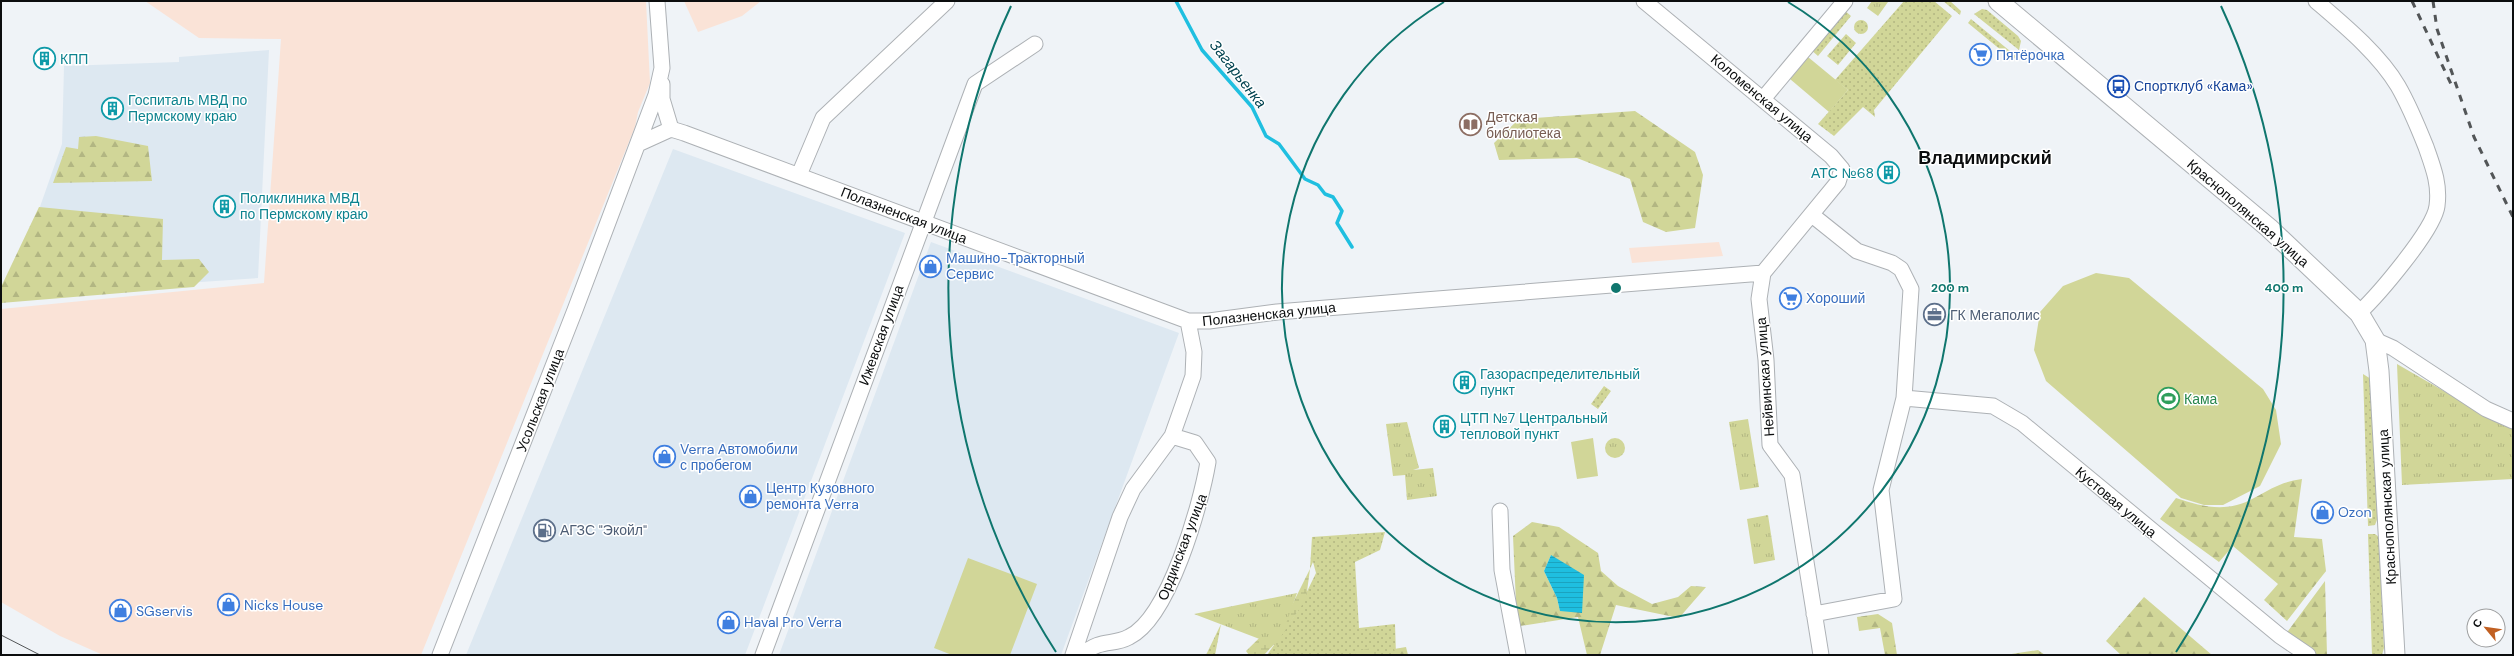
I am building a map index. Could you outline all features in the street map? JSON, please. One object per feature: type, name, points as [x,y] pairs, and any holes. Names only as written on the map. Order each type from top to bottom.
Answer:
[{"type":"main road","name":"Краснополянская улица","points":[[1998,1],[2269,228],[2359,313],[2375,340],[2395,655]]},
{"type":"street","points":[[638,144],[671,130],[662,99],[662,68],[657,1]]},
{"type":"street","points":[[799,175],[823,118],[947,1]]},
{"type":"street","name":"Коломенская улица","points":[[1644,1],[1831,156],[1842,168],[1842,176],[1815,211]]},
{"type":"street","points":[[1763,99],[1845,1]]},
{"type":"street","points":[[2316,1],[2363,44],[2398,86],[2418,126],[2438,180],[2437,207],[2426,230],[2372,301],[2359,313]]},
{"type":"street","name":"Ижевская улица","points":[[763,655],[975,84],[1035,44]]},
{"type":"street","points":[[638,144],[656,95],[662,68]]},
{"type":"street","name":"Полазненская улица","points":[[671,130],[799,175],[1188,321],[1209,321],[1277,312],[1763,273]]},
{"type":"street","name":"Усольская улица","points":[[440,655],[638,144]]},
{"type":"street","points":[[1763,273],[1815,211],[1857,251],[1892,262],[1901,269],[1911,289],[1904,398],[1881,490],[1894,599],[1814,614]]},
{"type":"street","name":"Нейвинская улица","points":[[1763,273],[1759,299],[1766,360],[1770,445],[1792,475],[1821,655]]},
{"type":"street","points":[[1072,655],[1120,517],[1133,489],[1172,436],[1193,376],[1194,352],[1188,321]]},
{"type":"street","points":[[2375,340],[2393,348],[2486,409],[2513,420]]},
{"type":"street","name":"Кустовая улица","points":[[1904,398],[1993,406],[2022,423],[2280,636],[2308,655]]},
{"type":"street","name":"Ординская улица","points":[[1082,655],[1091,646],[1129,638],[1149,621],[1164,596],[1203,495],[1208,462],[1195,443],[1172,436]]},
{"type":"street","points":[[1500,511],[1502,570],[1518,655]]},
{"type":"shaded area","points":[[145,1],[646,1],[650,83],[638,112],[635,127],[421,655],[103,655],[60,636],[1,602],[1,309],[264,283],[281,39],[199,38]]},
{"type":"shaded area","points":[[684,1],[761,1],[742,16],[698,32]]},
{"type":"shaded area","points":[[269,50],[258,278],[142,286],[35,221],[62,144],[64,66],[179,62],[179,57]]},
{"type":"shaded area","points":[[673,149],[905,233],[745,655],[466,655]]},
{"type":"shaded area","points":[[931,242],[1179,333],[1061,655],[779,655]]},
{"type":"shaded area","points":[[1719,242],[1723,256],[1632,263],[1629,248]]},
{"type":"green space","points":[[1872,1],[1888,2],[1878,16],[1867,8]]},
{"type":"green space","points":[[1904,1],[1934,1],[1952,16],[1874,110],[1875,117],[1863,107],[1834,136],[1818,124],[1848,90],[1835,80]]},
{"type":"green space","points":[[1943,1],[1950,1],[1961,11],[1960,15]]},
{"type":"green space","points":[[1843,9],[1851,16],[1818,56],[1810,49]]},
{"type":"green space","points":[[1982,9],[1987,10],[2018,36],[2021,41],[2019,50],[1974,14]]},
{"type":"green space","points":[[1971,19],[2016,56],[2013,60],[1968,23]]},
{"type":"green space","points":[[1861,20],[1866,22],[1868,27],[1866,32],[1861,34],[1856,32],[1854,27],[1856,22]]},
{"type":"green space","points":[[1846,34],[1856,43],[1838,65],[1827,56]]},
{"type":"green space","points":[[1808,57],[1848,90],[1829,112],[1790,79]]},
{"type":"green space","points":[[1635,111],[1695,152],[1703,175],[1695,228],[1666,232],[1643,222],[1630,179],[1577,158],[1499,160],[1494,143],[1519,119]]},
{"type":"green space","points":[[96,136],[148,146],[152,181],[53,183],[66,147],[78,149],[79,137]]},
{"type":"green space","points":[[39,207],[163,219],[162,260],[199,259],[209,272],[194,287],[1,303],[1,287]]},
{"type":"green space","name":"Кама","points":[[2096,273],[2129,278],[2263,389],[2276,410],[2281,444],[2260,486],[2223,505],[2204,505],[2181,498],[2046,381],[2034,350],[2040,312],[2063,286]]},
{"type":"green space","points":[[2397,364],[2468,405],[2513,427],[2513,479],[2402,485]]},
{"type":"green space","points":[[2363,374],[2371,379],[2378,517],[2375,525],[2368,526]]},
{"type":"green space","points":[[1604,386],[1611,391],[1598,409],[1591,404]]},
{"type":"green space","points":[[1748,419],[1759,487],[1740,490],[1729,422]]},
{"type":"green space","points":[[1407,422],[1419,468],[1413,470],[1433,468],[1437,496],[1407,500],[1405,475],[1393,476],[1386,424]]},
{"type":"green space","points":[[1593,438],[1598,476],[1577,479],[1571,442]]},
{"type":"green space","points":[[1615,438],[1622,441],[1625,448],[1622,455],[1615,458],[1608,455],[1605,448],[1608,441]]},
{"type":"green space","points":[[2302,479],[2294,537],[2322,539],[2326,571],[2287,621],[2264,600],[2278,584],[2233,546],[2219,562],[2160,519],[2176,498],[2205,506],[2234,506],[2244,503],[2282,484]]},
{"type":"green space","points":[[1768,515],[1775,560],[1754,564],[1747,519]]},
{"type":"green space","points":[[1532,522],[1559,527],[1598,553],[1601,571],[1618,586],[1652,604],[1678,597],[1691,586],[1706,587],[1679,618],[1616,605],[1600,655],[1587,655],[1578,617],[1520,626],[1516,603],[1513,536]],"holes":[[[1551,555],[1560,611],[1557,598],[1544,571]]]},
{"type":"green space","points":[[1385,532],[1380,550],[1355,562],[1359,628],[1395,624],[1396,655],[1267,655],[1297,612],[1316,573],[1313,562],[1310,569],[1312,537]]},
{"type":"green space","points":[[2368,534],[2375,534],[2379,537],[2384,648],[2382,655],[2372,655]]},
{"type":"green space","points":[[968,558],[1037,584],[1010,655],[952,655],[934,648]]},
{"type":"green space","points":[[1310,569],[1306,599],[1280,638],[1264,655],[1249,655],[1246,651],[1291,607]]},
{"type":"green space","points":[[2325,581],[2327,655],[2315,655],[2285,635]]},
{"type":"green space","points":[[1297,593],[1278,646],[1194,614]]},
{"type":"green space","points":[[2144,597],[2212,655],[2121,655],[2106,641]]},
{"type":"green space","points":[[1878,614],[1892,623],[1897,655],[1885,655],[1880,628],[1859,631],[1857,617]]},
{"type":"green space","points":[[1221,624],[1215,655],[1206,655]]},
{"type":"green space","points":[[1377,647],[1377,655],[1355,655],[1357,651]]},
{"type":"green space","points":[[1406,647],[1408,655],[1396,655],[1394,649]]},
{"type":"green space","points":[[2038,650],[2045,655],[2005,655]]},
{"type":"water","points":[[1551,555],[1584,575],[1582,613],[1560,611],[1557,598],[1544,571]]},
{"type":"waterway","name":"Загарьенка","points":[[1176,1],[1202,50],[1252,107],[1266,136],[1279,144],[1305,179],[1318,185],[1325,194],[1333,197],[1342,211],[1337,223],[1352,247]]},
{"type":"tram line","points":[[1,635],[40,655]]},
{"type":"railway","points":[[2412,1],[2451,84]]},
{"type":"railway","points":[[2433,1],[2437,29],[2474,137],[2513,217]]},
{"type":"place","name":"Пятёрочка","points":[[1981,55]]},
{"type":"place","name":"КПП","points":[[45,59]]},
{"type":"place","name":"Спортклуб «Кама»","points":[[2119,86]]},
{"type":"place","name":"Госпиталь МВД по Пермскому краю","points":[[112,108]]},
{"type":"place","name":"Детская библиотека","points":[[1470,125]]},
{"type":"place","name":"АТС №68","points":[[1889,173]]},
{"type":"place","name":"Поликлиника МВД по Пермскому краю","points":[[225,206]]},
{"type":"place","name":"Машино-Тракторный Сервис","points":[[930,266]]},
{"type":"place","name":"Хороший","points":[[1791,298]]},
{"type":"place","name":"ГК Мегаполис","points":[[1934,315]]},
{"type":"place","name":"Газораспределительный пункт","points":[[1465,382]]},
{"type":"place","name":"Кама","points":[[2168,399]]},
{"type":"place","name":"ЦТП №7 Центральный тепловой пункт","points":[[1445,426]]},
{"type":"place","name":"Verra Автомобили с пробегом","points":[[665,457]]},
{"type":"place","name":"Центр Кузовного ремонта Verra","points":[[750,496]]},
{"type":"place","name":"Ozon","points":[[2323,512]]},
{"type":"place","name":"АГЗС \"Экойл\"","points":[[545,530]]},
{"type":"place","name":"Nicks House","points":[[228,605]]},
{"type":"place","name":"SGservis","points":[[121,611]]},
{"type":"place","name":"Haval Pro Verra","points":[[729,622]]},
{"type":"district","name":"Владимирский","points":[[1985,158]]}]
